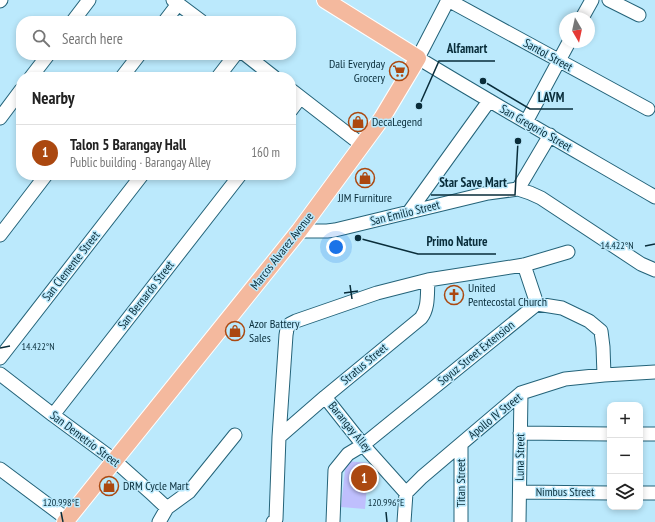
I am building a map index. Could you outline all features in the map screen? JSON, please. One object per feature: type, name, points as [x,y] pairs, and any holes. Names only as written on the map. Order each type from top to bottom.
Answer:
[{"type":"main road","points":[[325,0],[418,58]]},
{"type":"main road","name":"Marcos Alvarez Avenue","points":[[66,521],[299,231],[382,118],[418,58]]},
{"type":"street","points":[[77,16],[89,0]]},
{"type":"street","points":[[418,58],[448,0]]},
{"type":"street","name":"Santol Street","points":[[448,0],[648,109]]},
{"type":"street","points":[[585,12],[592,0]]},
{"type":"street","points":[[609,0],[639,15]]},
{"type":"street","points":[[168,16],[176,2],[194,16]]},
{"type":"street","points":[[526,122],[566,48]]},
{"type":"street","name":"San Gregorio Street","points":[[418,58],[655,197]]},
{"type":"street","points":[[35,72],[44,60]]},
{"type":"street","points":[[126,72],[135,60]]},
{"type":"street","points":[[222,72],[231,60]]},
{"type":"street","points":[[252,60],[268,72]]},
{"type":"street","points":[[296,94],[362,146]]},
{"type":"street","points":[[0,118],[16,97]]},
{"type":"street","points":[[409,212],[489,101]]},
{"type":"street","points":[[518,189],[550,135]]},
{"type":"street","points":[[0,235],[42,180]]},
{"type":"street","name":"San Clemente Street","points":[[0,358],[138,180]]},
{"type":"street","name":"San Bernardo Street","points":[[53,415],[236,180]]},
{"type":"street","name":"San Emilio Street","points":[[299,231],[335,230],[488,193],[518,189],[541,198],[641,264],[655,270]]},
{"type":"street","points":[[273,522],[276,519],[279,437],[286,335],[290,324],[303,318],[377,293],[428,280],[524,265],[568,252]]},
{"type":"street","points":[[524,265],[537,304],[562,308],[589,321],[601,331],[604,375]]},
{"type":"street","name":"Stratus Street","points":[[279,437],[421,318],[425,313],[428,280]]},
{"type":"street","name":"Soyuz Street Extension","points":[[333,522],[335,470],[348,454],[363,444],[537,304]]},
{"type":"street","name":"Apollo IV Street","points":[[406,493],[422,477],[521,393],[565,379],[655,372]]},
{"type":"street","name":"San Demetrio Street","points":[[0,374],[114,460],[167,508]]},
{"type":"street","name":"Luna Street","points":[[519,522],[521,393]]},
{"type":"street","name":"Barangay Alley","points":[[325,397],[363,444],[406,493]]},
{"type":"street","points":[[520,433],[607,434]]},
{"type":"street","points":[[643,434],[655,434]]},
{"type":"street","points":[[159,522],[167,508],[189,492],[236,435]]},
{"type":"street","name":"Titan Street","points":[[460,522],[461,444]]},
{"type":"street","points":[[0,469],[66,521]]},
{"type":"street","name":"Nimbus Street","points":[[520,492],[607,492]]},
{"type":"street","points":[[404,522],[406,493]]},
{"type":"street","points":[[643,493],[655,493]]},
{"type":"shaded area","points":[[346,461],[369,463],[365,509],[341,507]]},
{"type":"place","name":"Dali Everyday Grocery","points":[[399,71]]},
{"type":"place","name":"LAVM","points":[[483,81]]},
{"type":"place","name":"Alfamart","points":[[419,106]]},
{"type":"place","name":"DecaLegend","points":[[358,122]]},
{"type":"place","name":"Star Save Mart","points":[[518,141]]},
{"type":"place","name":"JJM Furniture","points":[[365,178]]},
{"type":"place","name":"Primo Nature","points":[[358,238]]},
{"type":"place","name":"United Pentecostal Church","points":[[454,295]]},
{"type":"place","name":"Azor Battery Sales","points":[[235,331]]},
{"type":"place","name":"Talon 5 Barangay Hall","points":[[364,478]]},
{"type":"place","name":"DRM Cycle Mart","points":[[109,486]]}]
